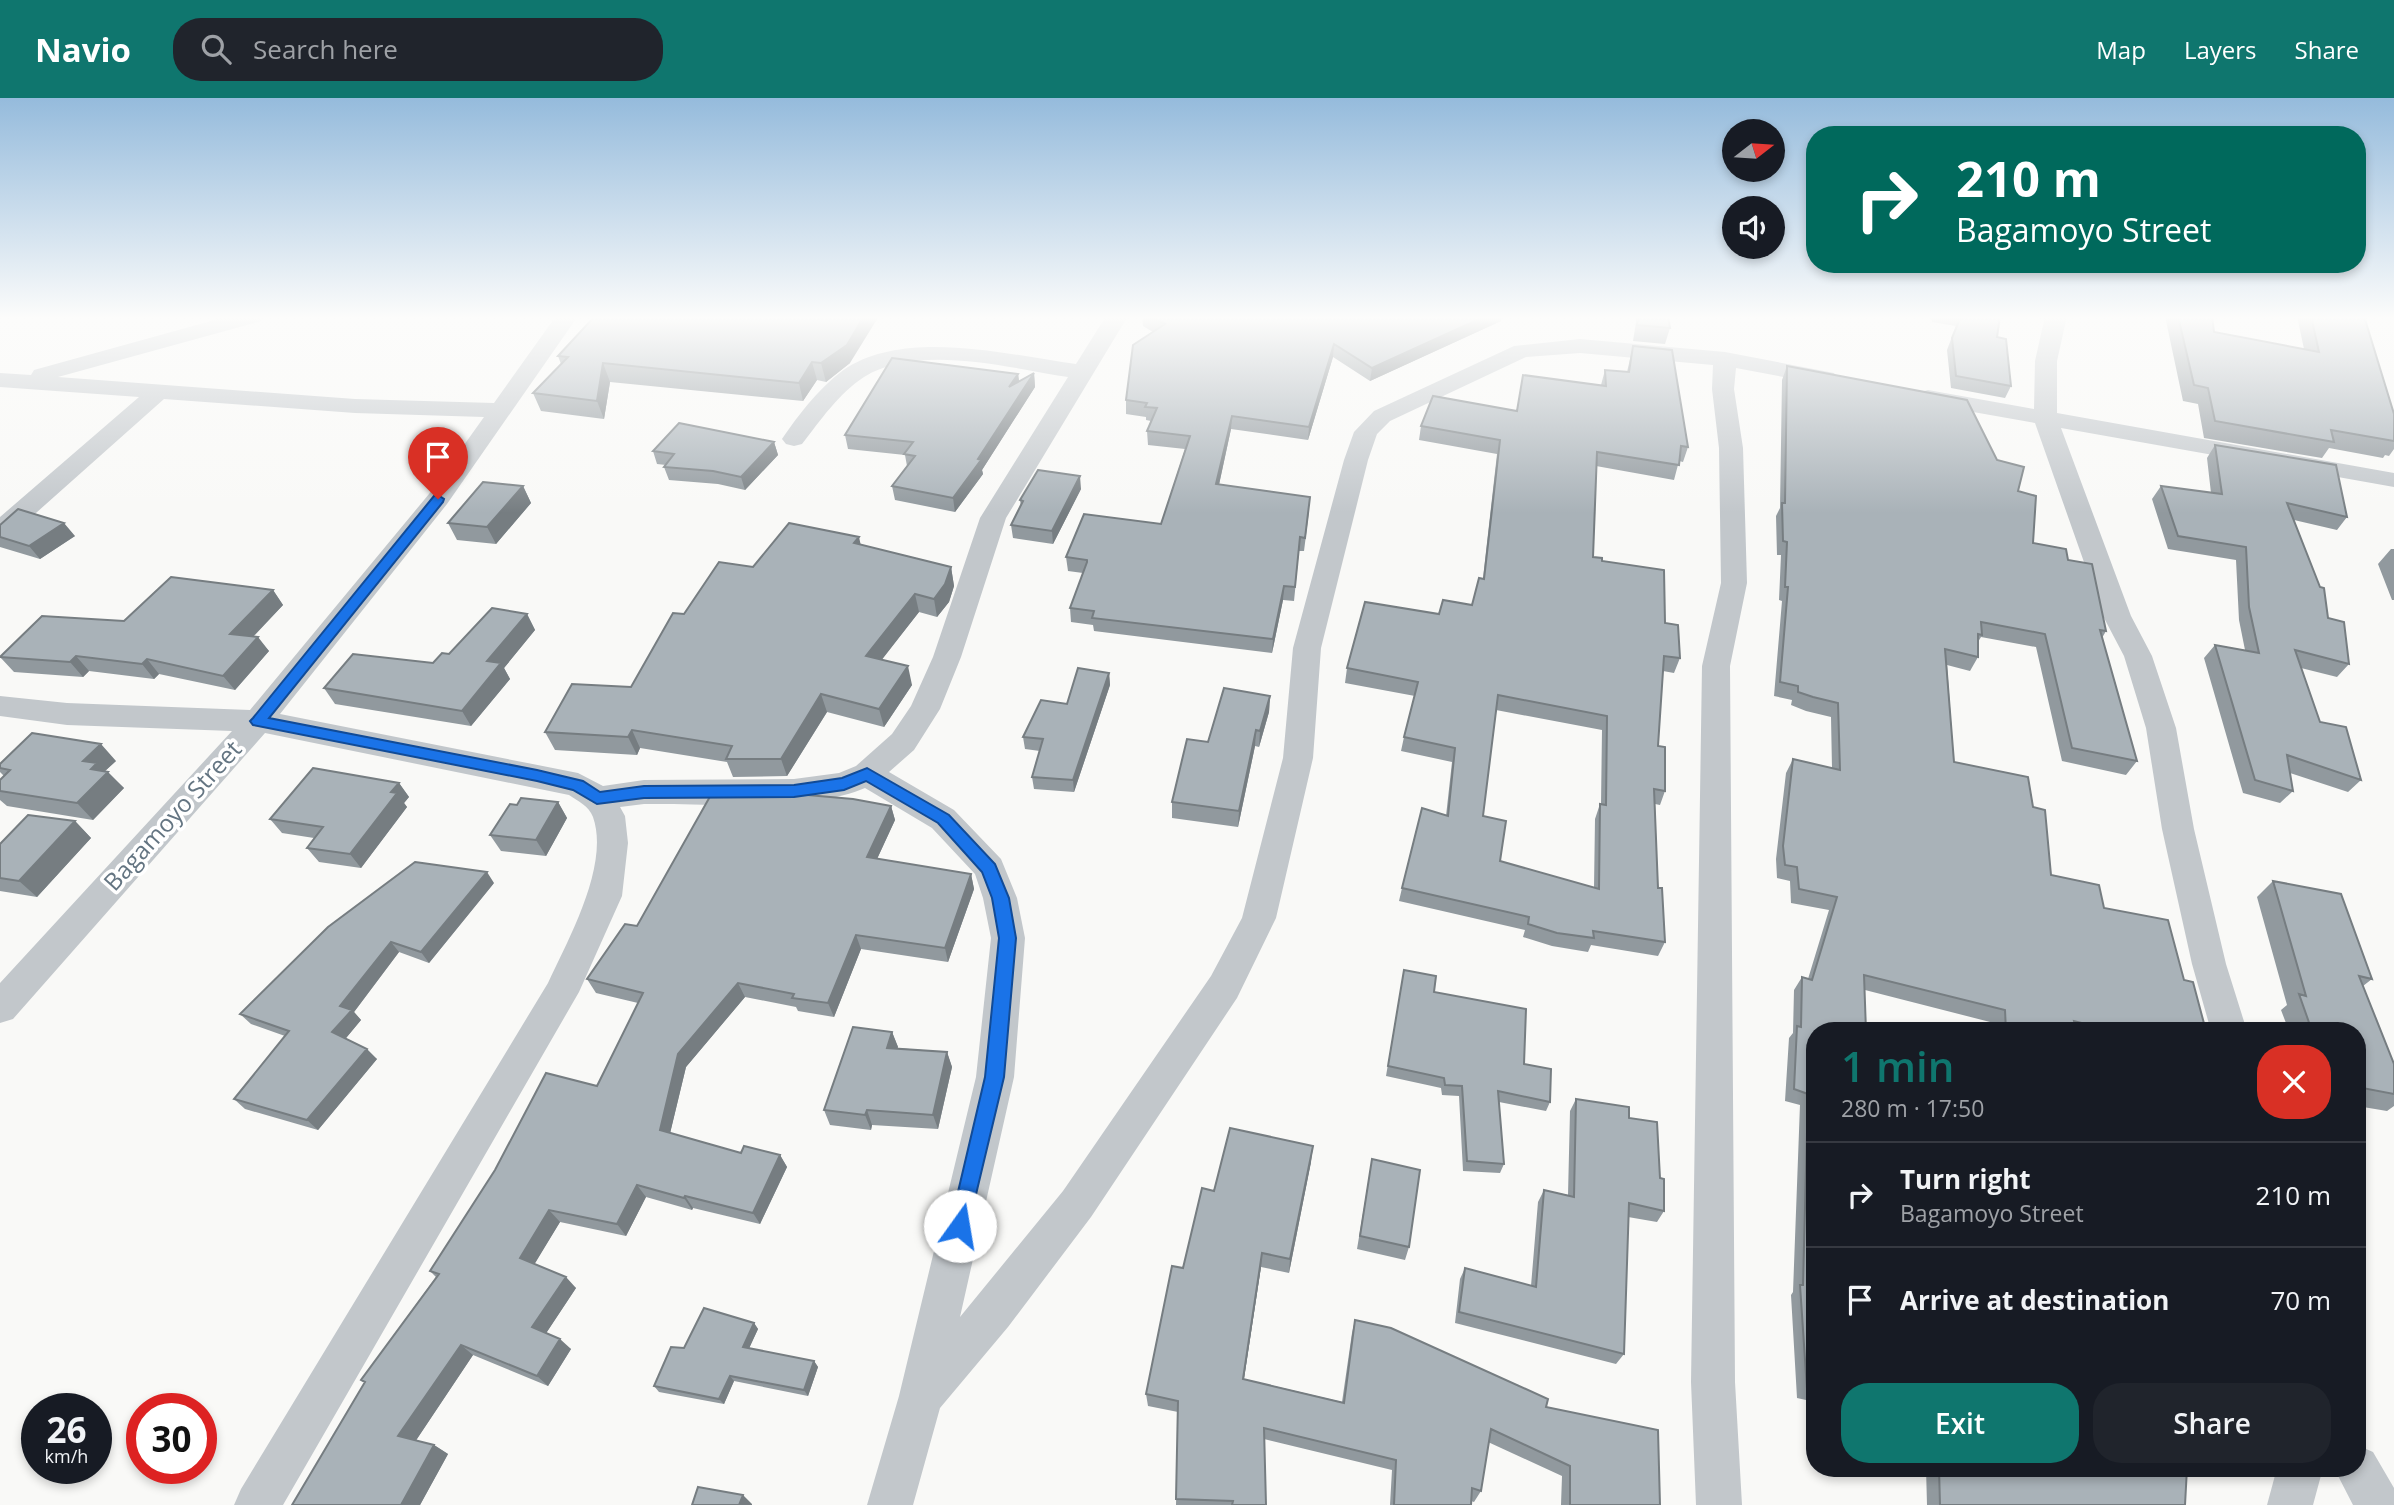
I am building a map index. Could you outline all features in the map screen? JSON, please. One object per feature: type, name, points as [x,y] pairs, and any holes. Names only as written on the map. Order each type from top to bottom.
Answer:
[{"type":"street","points":[[18,382],[355,406],[501,410]]},
{"type":"street","name":"Bagamoyo Street","points":[[0,1008],[258,721],[438,499],[521,382]]},
{"type":"street","points":[[794,439],[847,382]]},
{"type":"street","points":[[597,798],[657,791],[794,791],[844,784],[867,774],[903,742],[925,709],[947,657],[993,518],[1078,382]]},
{"type":"street","points":[[921,1396],[993,1312],[1077,1204],[1224,987],[1259,918],[1298,758],[1307,648],[1356,460],[1366,432],[1382,416],[1454,382]]},
{"type":"street","points":[[1719,1505],[1713,1381],[1716,666],[1734,583],[1731,448],[1723,382]]},
{"type":"street","points":[[2044,382],[2046,420],[2117,616],[2138,656],[2161,728],[2178,829],[2209,964],[2225,1022]]},
{"type":"street","points":[[0,531],[158,392]]},
{"type":"street","points":[[1912,394],[2394,481]]},
{"type":"street","points":[[0,706],[67,714],[258,721],[578,785],[597,798],[609,816],[612,843],[605,896],[561,992],[257,1505]]},
{"type":"street","points":[[867,774],[943,819],[989,868],[1000,898],[1008,938],[995,1077],[921,1396],[890,1505]]},
{"type":"street","points":[[2290,1505],[2298,1477]]},
{"type":"street","points":[[2362,1477],[2378,1505]]},
{"type":"building","points":[[544,382],[600,382],[597,401],[533,393]]},
{"type":"building","points":[[878,382],[1013,382],[1009,387],[1019,382],[1028,382],[978,459],[981,460],[953,498],[892,486],[915,456],[904,454],[913,442],[845,435]]},
{"type":"building","points":[[1128,382],[1323,382],[1309,427],[1232,416],[1216,484],[1310,497],[1305,538],[1300,537],[1295,587],[1284,586],[1273,639],[1092,618],[1094,611],[1070,608],[1087,560],[1066,557],[1084,514],[1161,524],[1190,436],[1147,431],[1157,408],[1145,407],[1147,403],[1126,400]]},
{"type":"building","points":[[1522,382],[1573,382],[1606,386],[1606,382],[1677,382],[1688,447],[1681,446],[1679,465],[1597,452],[1593,557],[1602,558],[1602,561],[1664,570],[1665,623],[1678,625],[1680,658],[1664,656],[1658,746],[1665,747],[1665,791],[1654,789],[1658,888],[1662,888],[1665,942],[1593,931],[1594,938],[1557,933],[1528,924],[1529,917],[1402,888],[1422,808],[1448,816],[1455,748],[1404,737],[1418,682],[1347,668],[1365,602],[1439,614],[1443,600],[1472,605],[1479,578],[1484,579],[1500,440],[1421,426],[1433,396],[1517,411]],"holes":[[[1498,695],[1607,716],[1606,805],[1600,804],[1599,889],[1500,861],[1506,821],[1483,816]]]},
{"type":"building","points":[[1787,382],[1870,382],[1967,400],[1997,460],[2024,467],[2018,491],[2036,496],[2033,543],[2066,549],[2068,560],[2092,564],[2106,631],[2100,630],[2137,761],[2072,748],[2045,634],[1981,622],[1982,635],[1978,634],[1978,657],[1945,649],[1954,762],[2028,777],[2033,807],[2045,810],[2051,875],[2099,885],[2104,908],[2168,920],[2184,980],[2193,982],[2204,1022],[2006,1022],[2005,1010],[1864,975],[1866,1022],[1806,1022],[1806,1093],[1794,1089],[1797,1026],[1801,1027],[1802,977],[1812,980],[1837,897],[1799,889],[1797,867],[1785,865],[1783,846],[1793,759],[1840,770],[1838,703],[1798,692],[1798,686],[1780,682],[1788,587],[1785,587],[1787,542],[1783,541],[1782,503],[1785,503]]},
{"type":"building","points":[[1987,382],[2011,382],[2011,386]]},
{"type":"building","points":[[2193,382],[2384,382],[2394,414],[2394,441],[2331,430],[2334,442],[2215,421],[2208,388],[2194,385]]},
{"type":"building","points":[[679,423],[774,442],[741,477],[713,471],[664,467],[674,454],[653,451]]},
{"type":"building","points":[[2215,445],[2336,465],[2347,517],[2287,503],[2320,587],[2324,588],[2328,618],[2344,622],[2349,664],[2295,650],[2320,722],[2346,727],[2361,780],[2287,755],[2293,791],[2255,780],[2215,645],[2259,653],[2249,607],[2246,547],[2178,536],[2161,486],[2222,494]]},
{"type":"building","points":[[1038,470],[1080,476],[1052,531],[1011,525],[1023,501],[1020,500]]},
{"type":"building","points":[[483,482],[523,486],[487,527],[448,523]]},
{"type":"building","points":[[18,509],[64,523],[29,546],[0,537],[0,525]]},
{"type":"building","points":[[789,523],[859,537],[854,543],[951,567],[945,584],[934,599],[915,594],[866,656],[908,666],[879,709],[821,694],[781,759],[726,759],[732,746],[632,730],[628,737],[545,732],[572,684],[631,687],[673,613],[684,614],[719,562],[753,567]]},
{"type":"building","points":[[171,577],[273,590],[230,634],[258,637],[223,676],[147,659],[142,664],[76,656],[70,662],[0,657],[42,616],[124,621]]},
{"type":"building","points":[[492,608],[527,614],[487,661],[501,663],[462,711],[324,688],[353,654],[433,663],[442,653],[449,654]]},
{"type":"building","points":[[1078,668],[1109,673],[1073,780],[1032,777],[1043,739],[1023,737],[1041,700],[1067,704]]},
{"type":"building","points":[[1224,688],[1270,696],[1260,731],[1256,730],[1239,811],[1172,802],[1187,739],[1208,742]]},
{"type":"building","points":[[32,733],[101,744],[83,761],[97,763],[91,769],[108,772],[77,803],[0,791],[0,780],[10,770],[0,768],[0,764]]},
{"type":"building","points":[[313,768],[399,783],[391,792],[397,793],[350,854],[307,848],[323,827],[270,819]]},
{"type":"building","points":[[773,792],[853,799],[891,806],[867,857],[971,874],[945,948],[856,935],[828,1003],[792,998],[794,994],[738,983],[678,1054],[660,1130],[741,1153],[744,1146],[780,1155],[753,1213],[637,1185],[617,1224],[549,1210],[520,1258],[566,1277],[532,1327],[560,1339],[537,1376],[461,1345],[398,1436],[434,1445],[401,1505],[292,1505],[365,1382],[361,1380],[439,1274],[430,1271],[495,1170],[546,1073],[597,1086],[643,993],[587,979],[625,924],[637,926],[712,793]]},
{"type":"building","points":[[521,798],[558,802],[536,840],[490,835],[510,804],[517,805]]},
{"type":"building","points":[[28,815],[75,821],[19,881],[0,878],[0,844]]},
{"type":"building","points":[[415,862],[487,872],[421,952],[391,942],[340,1006],[352,1010],[332,1032],[367,1049],[307,1120],[234,1099],[289,1031],[240,1014],[328,927]]},
{"type":"building","points":[[2273,881],[2341,894],[2372,979],[2359,976],[2394,1064],[2394,1094],[2366,1089],[2366,1022],[2309,1022],[2299,994],[2306,996]]},
{"type":"building","points":[[1404,970],[1436,976],[1434,992],[1526,1009],[1524,1064],[1551,1069],[1550,1102],[1498,1091],[1504,1164],[1467,1161],[1462,1086],[1445,1085],[1444,1078],[1388,1066]]},
{"type":"building","points":[[853,1027],[892,1032],[887,1048],[947,1052],[933,1115],[867,1110],[865,1115],[824,1110]]},
{"type":"building","points":[[1576,1099],[1629,1107],[1629,1118],[1657,1122],[1660,1178],[1664,1179],[1664,1211],[1629,1203],[1624,1354],[1459,1312],[1465,1268],[1536,1287],[1544,1190],[1574,1197]]},
{"type":"building","points":[[1230,1128],[1313,1146],[1290,1259],[1262,1253],[1243,1379],[1344,1403],[1355,1320],[1391,1328],[1548,1399],[1546,1407],[1658,1430],[1660,1505],[1570,1505],[1570,1466],[1491,1429],[1481,1491],[1472,1488],[1471,1505],[1394,1505],[1396,1460],[1264,1428],[1266,1505],[1232,1505],[1233,1501],[1176,1499],[1178,1401],[1146,1394],[1172,1266],[1183,1268],[1202,1188],[1214,1191]]},
{"type":"building","points":[[1372,1159],[1420,1170],[1409,1247],[1360,1236]]},
{"type":"building","points":[[1806,1170],[1806,1374],[1800,1285],[1803,1285]]},
{"type":"building","points":[[704,1308],[754,1323],[743,1347],[814,1361],[804,1390],[730,1376],[719,1399],[654,1386],[671,1347],[684,1348]]},
{"type":"building","points":[[1939,1477],[2187,1477],[2185,1505],[1940,1505]]},
{"type":"building","points":[[698,1487],[743,1495],[739,1505],[692,1505]]},
{"type":"route","points":[[438,499],[258,721],[537,775],[578,785],[597,798],[644,792],[697,790],[794,791],[844,784],[867,774],[943,819],[989,868],[1000,898],[1008,938],[995,1077],[960,1226]]}]
